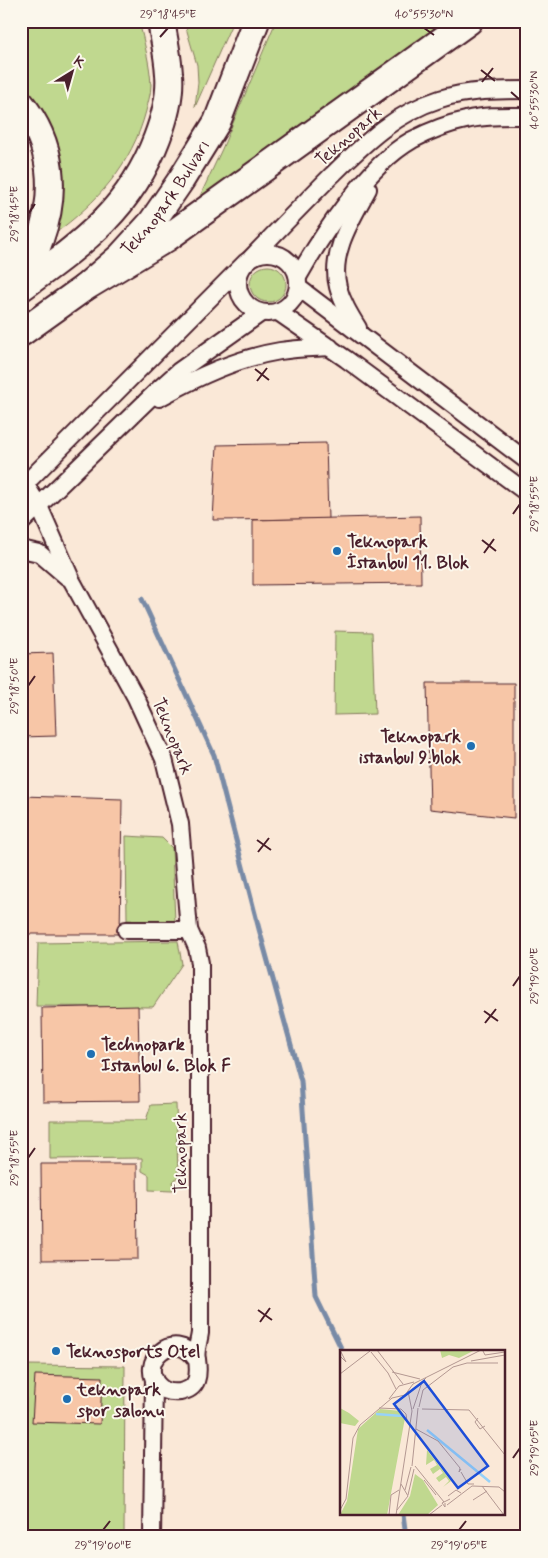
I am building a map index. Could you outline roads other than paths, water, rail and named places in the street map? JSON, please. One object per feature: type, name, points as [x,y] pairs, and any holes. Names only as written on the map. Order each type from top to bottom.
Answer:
[{"type":"highway","name":"Teknopark Bulvarı","points":[[21,288],[76,247],[102,224],[135,184],[145,166],[163,122],[169,97],[170,75],[161,21]]},
{"type":"highway","name":"Teknopark Bulvarı","points":[[21,333],[84,288],[136,241],[152,222],[217,122],[256,21]]},
{"type":"highway","points":[[84,288],[167,238],[469,21]]},
{"type":"highway","points":[[21,104],[32,117],[47,154],[51,189],[47,219],[34,256],[21,272]]},
{"type":"street","name":"Teknopark","points":[[191,1353],[200,1333],[200,963],[197,948],[189,930],[180,824],[164,758],[136,698],[72,581],[39,506],[23,486],[364,144],[391,122],[440,99],[492,90],[527,90]]},
{"type":"street","points":[[21,524],[179,371],[260,312],[278,312],[292,303],[314,249],[345,206],[394,153],[411,141],[448,125],[468,120],[527,116]]},
{"type":"street","points":[[363,336],[346,308],[337,285],[337,260],[348,225],[381,166]]},
{"type":"street","points":[[249,260],[266,252],[280,255],[292,264],[299,282],[363,336],[527,461]]},
{"type":"street","name":"Teknopark","points":[[249,260],[238,276],[239,292],[247,305],[260,312]]},
{"type":"street","points":[[278,312],[330,347],[527,493]]},
{"type":"street","points":[[138,410],[185,384],[230,364],[280,351],[330,347]]},
{"type":"street","name":"Teknopark","points":[[21,549],[39,553],[72,581]]},
{"type":"street","points":[[126,930],[189,930]]},
{"type":"street","points":[[160,1537],[160,1406],[163,1398],[171,1392],[184,1391],[195,1382],[199,1370],[191,1353],[177,1346],[169,1346],[162,1350],[153,1362],[152,1371],[158,1385],[171,1392]]},
{"type":"street","points":[[152,1537],[154,1378]]},
{"type":"waterway","points":[[142,599],[214,755],[301,1081],[316,1297],[342,1350]]},
{"type":"waterway","points":[[403,1516],[406,1537]]},
{"type":"place","name":"Teknopark İstanbul 11. Blok","points":[[337,551]]},
{"type":"place","name":"Teknopark istanbul 9.blok","points":[[471,746]]},
{"type":"place","name":"Technopark Istanbul 6. Blok F","points":[[91,1054]]},
{"type":"place","name":"Teknosports Otel","points":[[56,1351]]},
{"type":"place","name":"teknopark spor salonu","points":[[67,1399]]}]
